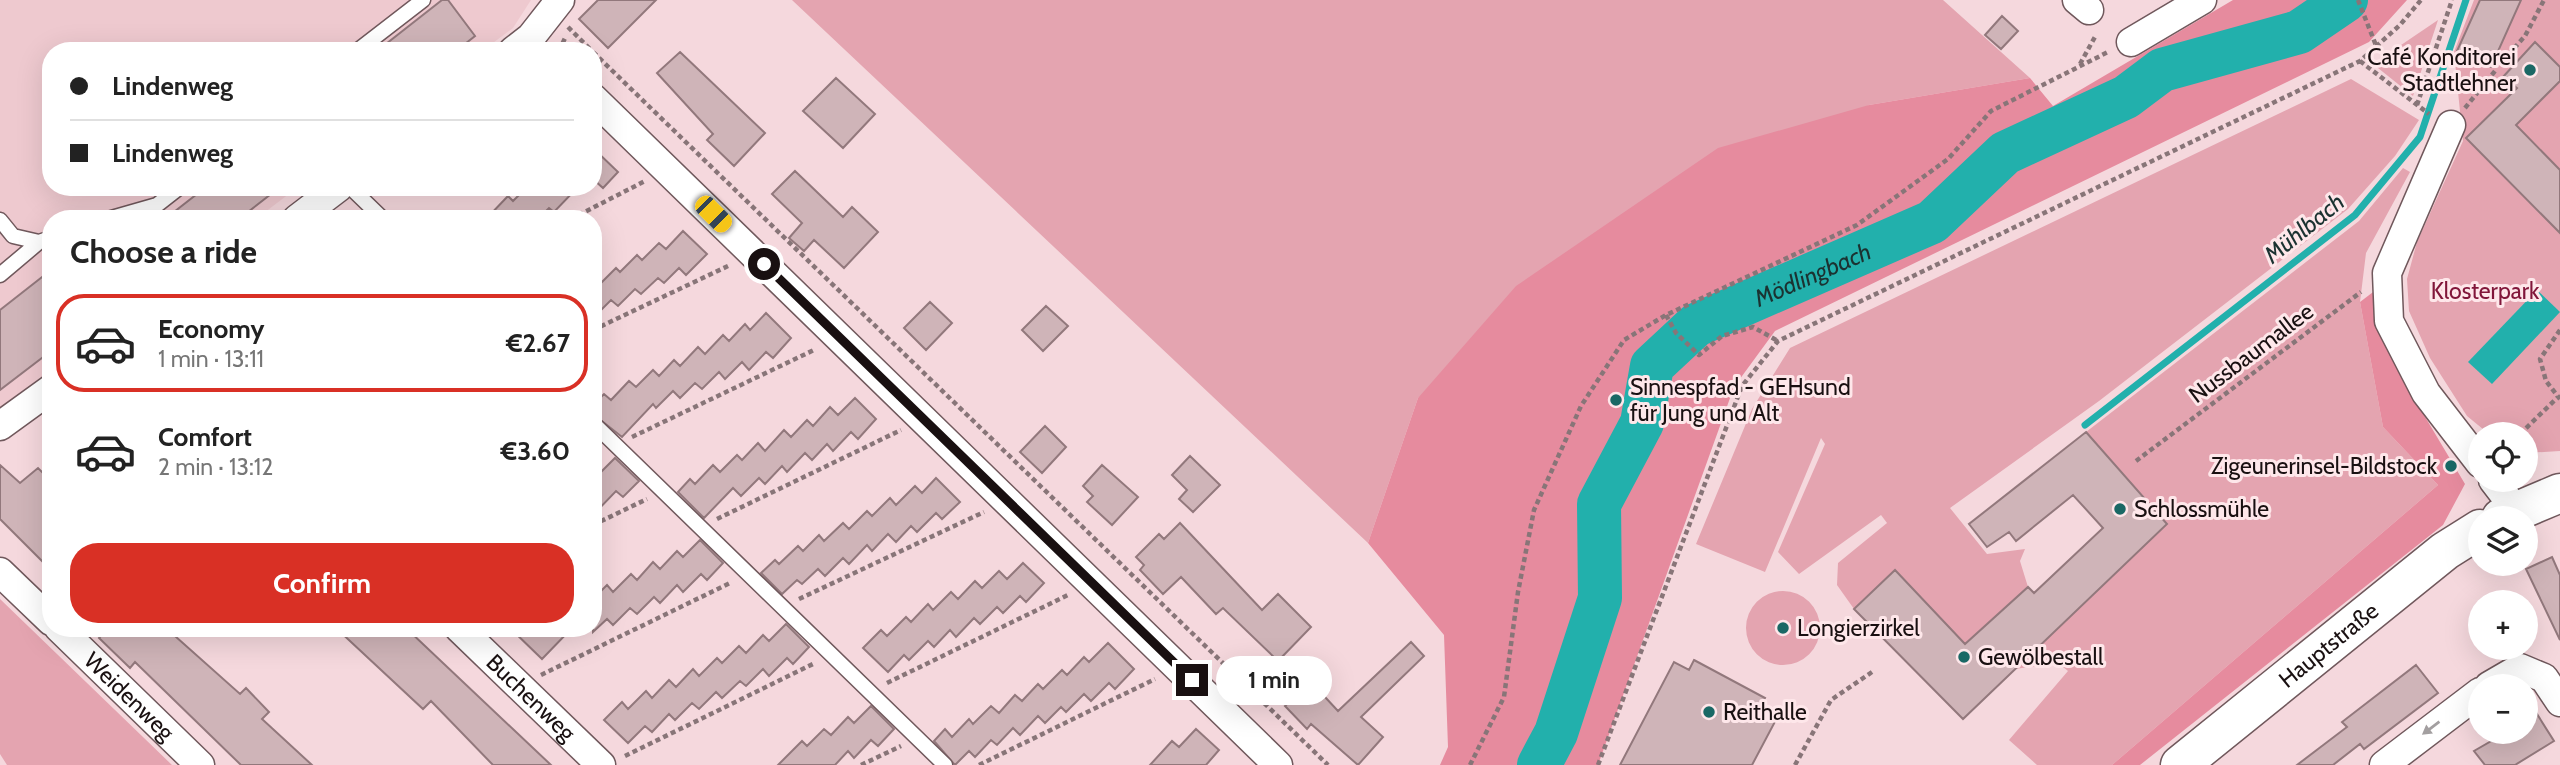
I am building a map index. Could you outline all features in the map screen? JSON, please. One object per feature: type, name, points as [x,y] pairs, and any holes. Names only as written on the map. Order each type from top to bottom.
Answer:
[{"type":"street","points":[[2131,42],[2202,0]]},
{"type":"street","points":[[533,42],[554,9]]},
{"type":"street","points":[[602,107],[1278,765]]},
{"type":"street","points":[[2451,125],[2387,273],[2389,321],[2426,393],[2468,447]]},
{"type":"street","points":[[309,210],[327,196]]},
{"type":"street","points":[[0,426],[42,396]]},
{"type":"street","points":[[2528,506],[2560,493]]},
{"type":"street","name":"Hauptstraße","points":[[2179,765],[2445,551],[2468,537]]},
{"type":"street","points":[[0,572],[42,612]]},
{"type":"street","name":"Weidenweg","points":[[68,637],[200,765]]},
{"type":"street","name":"Buchenweg","points":[[468,637],[523,690],[612,762]]},
{"type":"street","points":[[2509,674],[2520,668],[2534,674]]},
{"type":"street","points":[[2538,676],[2544,678],[2560,702]]},
{"type":"street","points":[[2384,765],[2468,701]]},
{"type":"lane","points":[[369,42],[423,0]]},
{"type":"lane","points":[[140,210],[157,205],[168,196]]},
{"type":"lane","points":[[359,196],[374,210]]},
{"type":"lane","points":[[0,220],[13,236],[42,240]]},
{"type":"lane","points":[[0,275],[42,242]]},
{"type":"lane","points":[[602,432],[945,765]]},
{"type":"path","points":[[2358,0],[2377,48]]},
{"type":"path","points":[[1598,765],[1742,386],[1778,341],[2360,61],[2377,48],[2421,0]]},
{"type":"path","points":[[2416,106],[2452,0]]},
{"type":"path","points":[[2504,61],[2525,36],[2544,0]]},
{"type":"path","points":[[554,9],[585,42]]},
{"type":"path","points":[[2080,64],[2087,16]]},
{"type":"path","points":[[1470,765],[1504,697],[1518,592],[1535,510],[1581,407],[1624,340],[1666,315],[1857,225],[1948,159],[1992,111],[2080,64],[2131,42]]},
{"type":"path","points":[[602,60],[1328,765]]},
{"type":"path","points":[[2360,61],[2423,110]]},
{"type":"path","points":[[2451,125],[2495,71]]},
{"type":"path","points":[[589,210],[642,184],[662,165]]},
{"type":"path","points":[[602,326],[727,267],[747,247]]},
{"type":"path","name":"Nussbaumallee","points":[[2136,461],[2387,273]]},
{"type":"path","points":[[1666,315],[1676,334],[1699,355],[1723,336],[1754,327],[1778,341]]},
{"type":"path","points":[[2533,422],[2559,398],[2546,381],[2540,359],[2560,330]]},
{"type":"path","points":[[615,444],[814,351],[834,332]]},
{"type":"path","points":[[700,527],[897,433],[918,414]]},
{"type":"path","points":[[602,521],[663,491]]},
{"type":"path","points":[[782,607],[982,514],[1002,495]]},
{"type":"path","points":[[523,690],[544,672],[748,574]]},
{"type":"path","points":[[869,691],[1066,597],[1086,577]]},
{"type":"path","points":[[612,762],[831,655]]},
{"type":"path","points":[[979,765],[1154,681],[1175,664]]},
{"type":"path","points":[[1795,765],[1831,700],[1872,672]]},
{"type":"path","points":[[861,765],[918,738]]},
{"type":"shaded area","points":[[0,0],[531,0],[513,28],[494,42],[42,42],[42,196],[286,196],[268,210],[42,210],[42,378],[0,409]]},
{"type":"shaded area","points":[[2233,0],[2407,0],[2369,42],[1775,331],[1734,387],[1598,765],[1440,765],[1448,747],[1444,635],[1368,543],[1418,398],[1516,286],[1718,148],[1869,105],[2030,78],[2053,106]]},
{"type":"shaded area","points":[[2381,286],[2378,321],[2399,373],[2465,484],[2443,525],[2140,765],[2112,765],[2438,485],[2383,427],[2360,302]]},
{"type":"green space","points":[[792,0],[1943,0],[2030,78],[1869,105],[1418,398],[1368,543]]},
{"type":"green space","name":"Klosterpark","points":[[2474,0],[2560,0],[2560,451],[2538,452],[2538,422],[2474,422],[2467,416],[2430,358],[2409,311],[2407,279],[2417,242],[2463,141],[2454,52]]},
{"type":"green space","points":[[2438,20],[2413,96],[2373,64]]},
{"type":"green space","points":[[2351,79],[2419,120],[2395,156],[2348,209],[2099,401],[1950,508],[1987,554],[2025,549],[2020,561],[2028,587],[1965,644],[1895,571],[1854,609],[1837,585],[1838,563],[1887,523],[1881,515],[1799,574],[1778,552],[1825,444],[1821,438],[1765,572],[1696,544],[1752,409],[1790,348]]},
{"type":"green space","points":[[2403,168],[2410,172],[2366,253],[2360,302],[2383,427],[2438,485],[2112,765],[2037,765],[2009,740],[2068,671],[2058,663],[2015,669],[2167,524],[2086,432],[2359,221]]},
{"type":"green space","name":"Longierzirkel","points":[[1783,591],[1797,594],[1809,602],[1817,614],[1820,628],[1817,642],[1809,654],[1797,662],[1783,665],[1769,662],[1757,654],[1749,642],[1746,628],[1749,614],[1757,602],[1769,594]]},
{"type":"green space","points":[[0,599],[172,765],[7,765],[0,754]]},
{"type":"water","points":[[2537,290],[2560,312],[2492,384],[2468,362]]},
{"type":"building","points":[[442,0],[448,0],[475,36],[467,42],[388,42]]},
{"type":"building","points":[[598,0],[656,0],[608,48],[579,19]]},
{"type":"building","points":[[2480,0],[2521,0],[2491,67],[2457,51]]},
{"type":"building","points":[[2002,16],[2018,31],[2001,49],[1985,35]]},
{"type":"building","points":[[2535,42],[2560,67],[2560,81],[2516,125],[2560,170],[2560,233],[2466,138],[2517,88],[2503,77]]},
{"type":"building","points":[[680,52],[765,133],[734,166],[707,140],[713,134],[657,73]]},
{"type":"building","points":[[836,78],[875,114],[843,148],[803,111]]},
{"type":"building","points":[[602,157],[618,172],[602,187]]},
{"type":"building","points":[[795,171],[843,217],[852,207],[878,232],[844,268],[814,240],[804,251],[789,238],[802,223],[772,194]]},
{"type":"building","points":[[194,196],[268,196],[251,210],[177,210]]},
{"type":"building","points":[[508,196],[513,201],[518,196],[569,196],[556,210],[495,210]]},
{"type":"building","points":[[683,231],[707,254],[686,275],[679,268],[664,283],[658,278],[641,294],[635,289],[618,306],[611,300],[602,309],[602,282],[616,268],[620,272],[637,255],[642,260],[659,243],[666,249]]},
{"type":"building","points":[[42,277],[42,358],[0,390],[0,310]]},
{"type":"building","points":[[930,302],[952,323],[926,350],[904,328]]},
{"type":"building","points":[[1046,306],[1068,326],[1043,351],[1022,330]]},
{"type":"building","points":[[766,313],[791,338],[773,358],[766,352],[749,370],[742,362],[725,379],[719,372],[702,389],[695,383],[680,398],[673,391],[656,408],[653,404],[622,437],[602,421],[604,394],[611,400],[629,381],[636,387],[653,370],[659,376],[674,360],[680,366],[698,347],[705,354],[723,335],[729,341],[745,324],[750,330]]},
{"type":"building","points":[[855,398],[876,419],[858,439],[851,432],[833,451],[827,444],[812,460],[805,453],[787,472],[782,466],[765,484],[759,478],[741,496],[733,488],[704,518],[678,492],[690,479],[695,484],[713,465],[720,472],[737,455],[742,460],[758,443],[765,451],[784,430],[791,437],[807,420],[813,426],[830,407],[838,415]]},
{"type":"building","points":[[1045,426],[1066,447],[1042,473],[1020,452]]},
{"type":"building","points":[[2086,432],[2167,524],[1963,719],[1854,609],[1895,570],[1965,644],[2028,587],[2034,593],[2103,528],[2073,495],[2016,541],[2009,532],[1987,547],[1969,524]]},
{"type":"building","points":[[1190,456],[1220,485],[1193,512],[1179,499],[1187,490],[1172,475]]},
{"type":"building","points":[[615,458],[639,481],[623,497],[616,491],[602,506],[602,471]]},
{"type":"building","points":[[0,465],[20,483],[38,468],[42,472],[42,561],[0,519]]},
{"type":"building","points":[[1102,465],[1138,497],[1112,525],[1087,502],[1093,496],[1083,486]]},
{"type":"building","points":[[936,478],[960,502],[942,519],[936,513],[917,532],[911,526],[896,542],[888,534],[872,551],[867,545],[849,564],[843,558],[825,576],[818,569],[802,584],[797,580],[782,594],[761,573],[775,560],[779,564],[798,546],[803,551],[819,535],[824,541],[843,523],[849,529],[867,511],[872,516],[890,498],[896,505],[915,486],[922,493]]},
{"type":"building","points":[[1180,523],[1262,610],[1278,594],[1311,627],[1278,661],[1223,608],[1216,614],[1181,577],[1163,594],[1140,570],[1144,565],[1136,557],[1159,534],[1164,539]]},
{"type":"building","points":[[700,540],[723,563],[707,580],[701,574],[683,592],[677,585],[660,603],[654,597],[637,614],[630,608],[613,625],[607,619],[602,624],[602,590],[607,585],[613,592],[631,574],[637,580],[653,562],[660,569],[677,551],[683,557]]},
{"type":"building","points":[[2552,557],[2560,575],[2560,640],[2529,576],[2538,576],[2538,563]]},
{"type":"building","points":[[1023,563],[1044,583],[1026,602],[1020,596],[1003,613],[997,607],[980,624],[974,618],[956,637],[950,630],[934,647],[928,641],[909,660],[904,655],[888,672],[863,648],[881,630],[887,636],[906,617],[911,622],[928,604],[933,610],[951,592],[958,599],[975,581],[982,588],[999,571],[1007,579]]},
{"type":"building","points":[[786,624],[809,647],[793,664],[787,658],[769,676],[763,669],[746,686],[740,681],[722,698],[716,692],[699,709],[692,703],[675,720],[669,714],[652,732],[645,726],[628,743],[604,720],[622,702],[628,709],[646,691],[652,698],[669,680],[676,687],[693,669],[699,676],[717,658],[722,663],[739,646],[746,653],[763,635],[769,641]]},
{"type":"building","points":[[176,637],[240,694],[246,688],[269,712],[262,719],[312,765],[241,765],[135,662],[130,668],[99,638]]},
{"type":"building","points":[[346,637],[416,637],[551,765],[493,765],[431,701],[423,709]]},
{"type":"building","points":[[519,637],[563,637],[542,659]]},
{"type":"building","points":[[1411,642],[1424,656],[1361,717],[1383,737],[1358,765],[1311,724],[1307,729],[1285,706],[1311,682],[1338,711]]},
{"type":"building","points":[[1108,643],[1134,669],[1115,689],[1109,683],[1091,701],[1084,694],[1066,712],[1061,707],[1045,723],[1038,716],[1020,735],[1013,728],[997,745],[991,740],[975,757],[969,751],[955,765],[934,741],[945,729],[952,737],[969,719],[973,724],[991,706],[999,713],[1015,695],[1022,701],[1038,684],[1043,689],[1062,670],[1067,675],[1084,657],[1089,662]]},
{"type":"building","name":"Reithalle","points":[[1694,660],[1765,698],[1760,707],[1778,716],[1752,765],[1620,765],[1674,662],[1689,670]]},
{"type":"building","points":[[2416,665],[2438,693],[2364,749],[2360,744],[2333,765],[2297,765],[2347,727],[2342,722]]},
{"type":"building","points":[[871,706],[894,729],[878,746],[871,740],[854,758],[848,751],[835,765],[778,765],[802,741],[807,746],[824,729],[831,735],[848,717],[854,723]]},
{"type":"building","points":[[2538,716],[2554,741],[2515,765],[2485,765],[2474,751],[2486,744],[2538,744]]},
{"type":"building","points":[[1196,729],[1219,750],[1206,765],[1150,765],[1172,741],[1179,747]]},
{"type":"waterway","name":"Mödlingbach","points":[[1539,765],[1556,733],[1600,598],[1599,504],[1642,423],[1652,366],[1696,325],[1932,222],[2005,153],[2126,97],[2162,70],[2299,32],[2346,0]]},
{"type":"waterway","name":"Mühlbach","points":[[2085,425],[2355,215],[2420,137],[2466,0]]},
{"type":"place","name":"Café Konditorei Stadtlehner","points":[[2530,70]]},
{"type":"place","name":"Sinnespfad - GEHsund für Jung und Alt","points":[[1616,400]]},
{"type":"place","name":"Zigeunerinsel-Bildstock","points":[[2451,466]]},
{"type":"place","name":"Schlossmühle","points":[[2120,509]]},
{"type":"place","name":"Longierzirkel","points":[[1783,628]]},
{"type":"place","name":"Gewölbestall","points":[[1964,657]]},
{"type":"place","name":"Reithalle","points":[[1709,712]]},
{"type":"route","points":[[764,264],[1192,680]]}]
